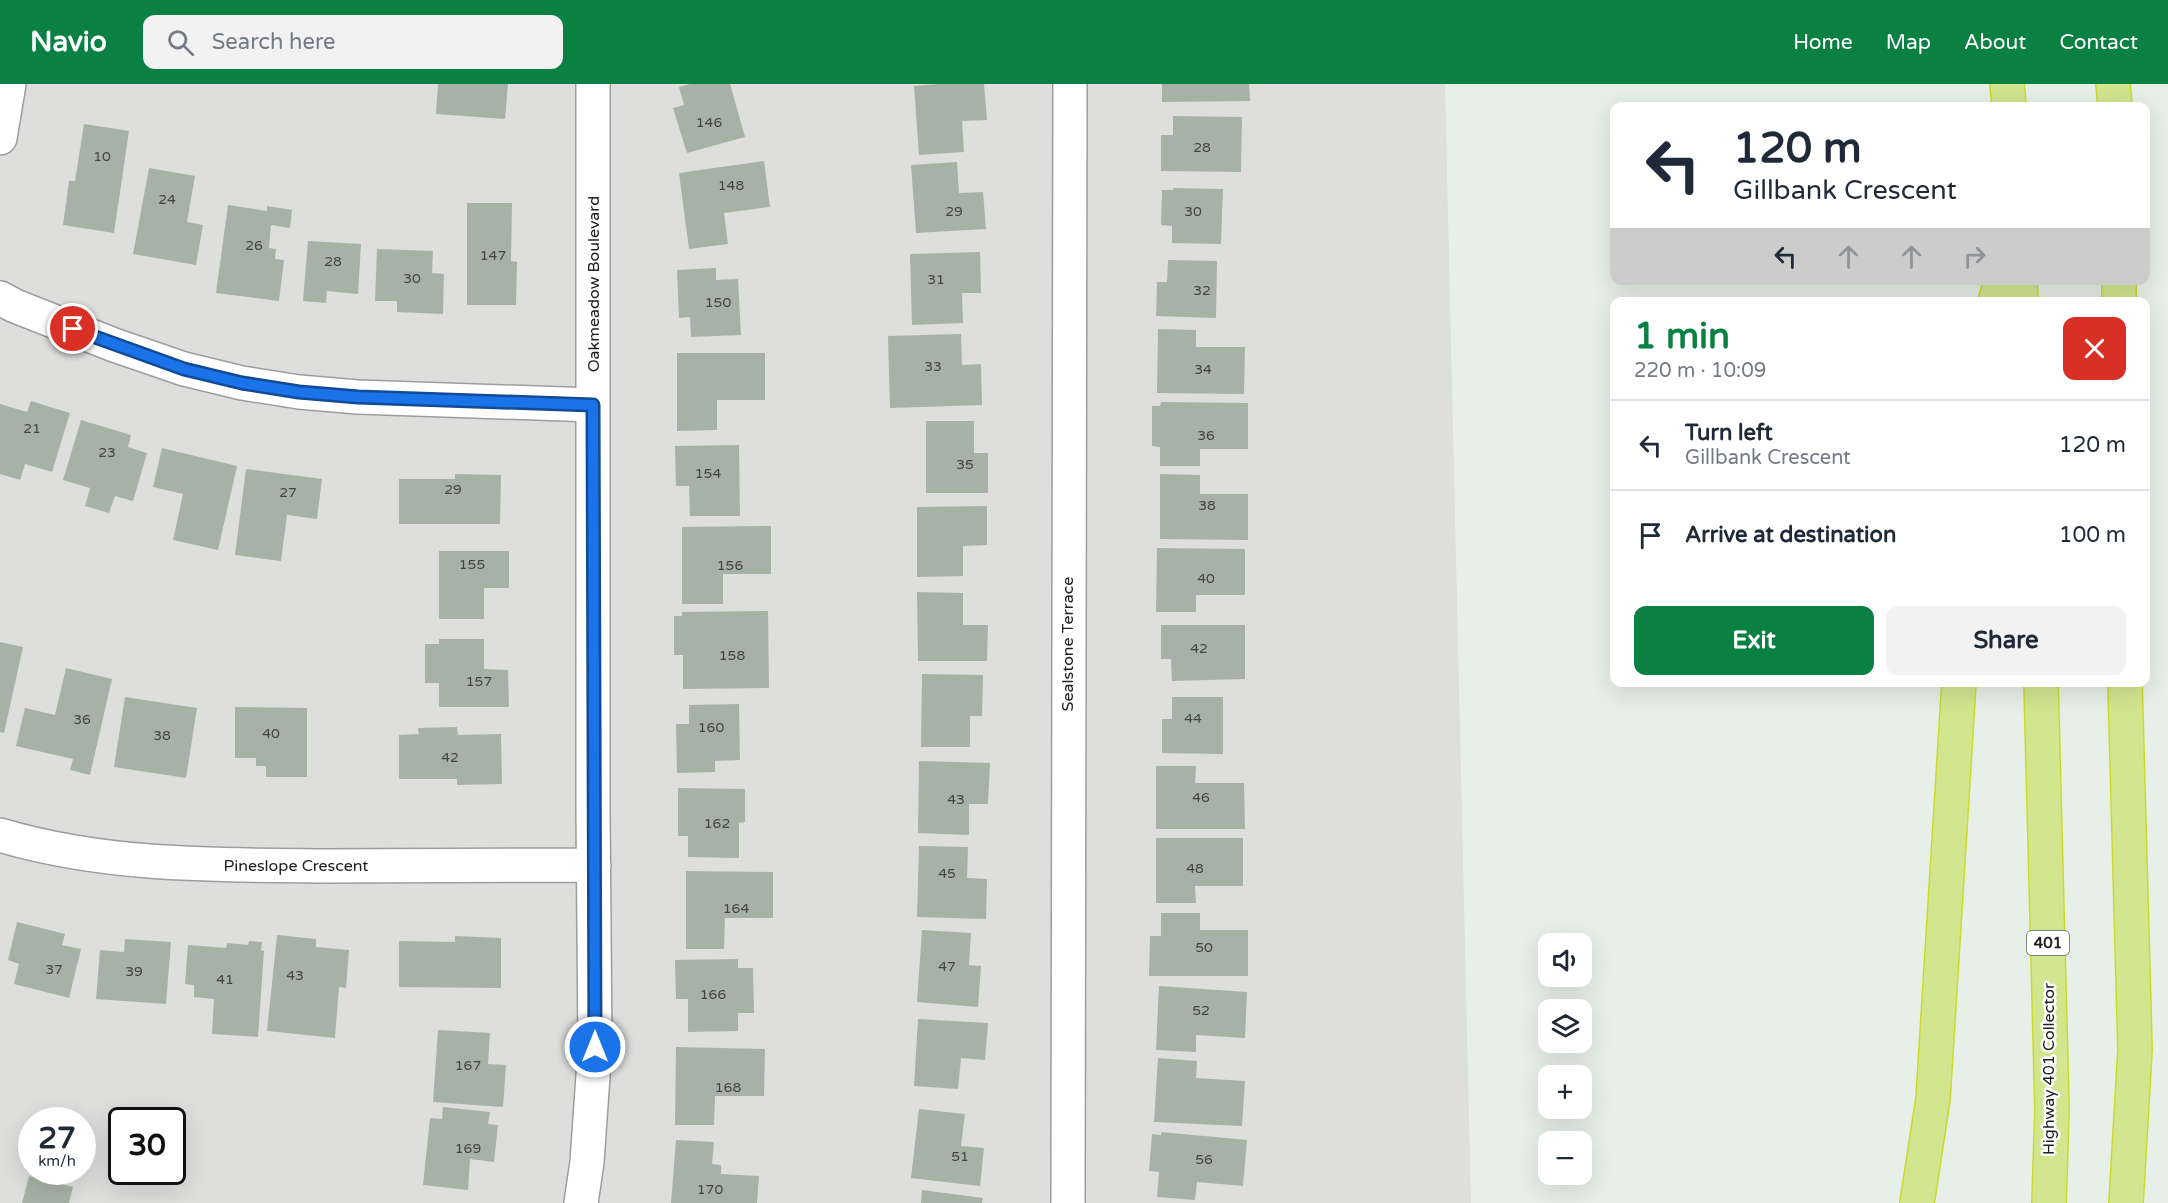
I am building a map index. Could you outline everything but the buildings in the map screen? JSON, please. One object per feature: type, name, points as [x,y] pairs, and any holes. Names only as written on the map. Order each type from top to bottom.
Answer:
[{"type":"highway","points":[[2007,84],[2009,102]]},
{"type":"highway","points":[[2113,84],[2115,102]]},
{"type":"highway","points":[[1917,1203],[1934,1099],[1959,687]]},
{"type":"highway","name":"Highway 401 Collector","points":[[2041,687],[2052,1109],[2049,1203]]},
{"type":"highway","points":[[2125,687],[2135,1050],[2126,1203]]},
{"type":"street","points":[[0,138],[9,84]]},
{"type":"street","name":"Oakmeadow Boulevard","points":[[582,1203],[595,1047],[593,84]]},
{"type":"street","name":"Sealstone Terrace","points":[[1068,1203],[1070,84]]},
{"type":"street","points":[[0,298],[114,345],[184,369],[242,383],[299,392],[358,397],[593,405]]},
{"type":"street","name":"Pineslope Crescent","points":[[0,835],[87,854],[127,860],[198,865],[594,865]]},
{"type":"shaded area","points":[[0,84],[1445,84],[1471,1203],[0,1203]]},
{"type":"route","points":[[73,329],[184,369],[242,383],[299,392],[358,397],[593,405],[595,1047]]}]
